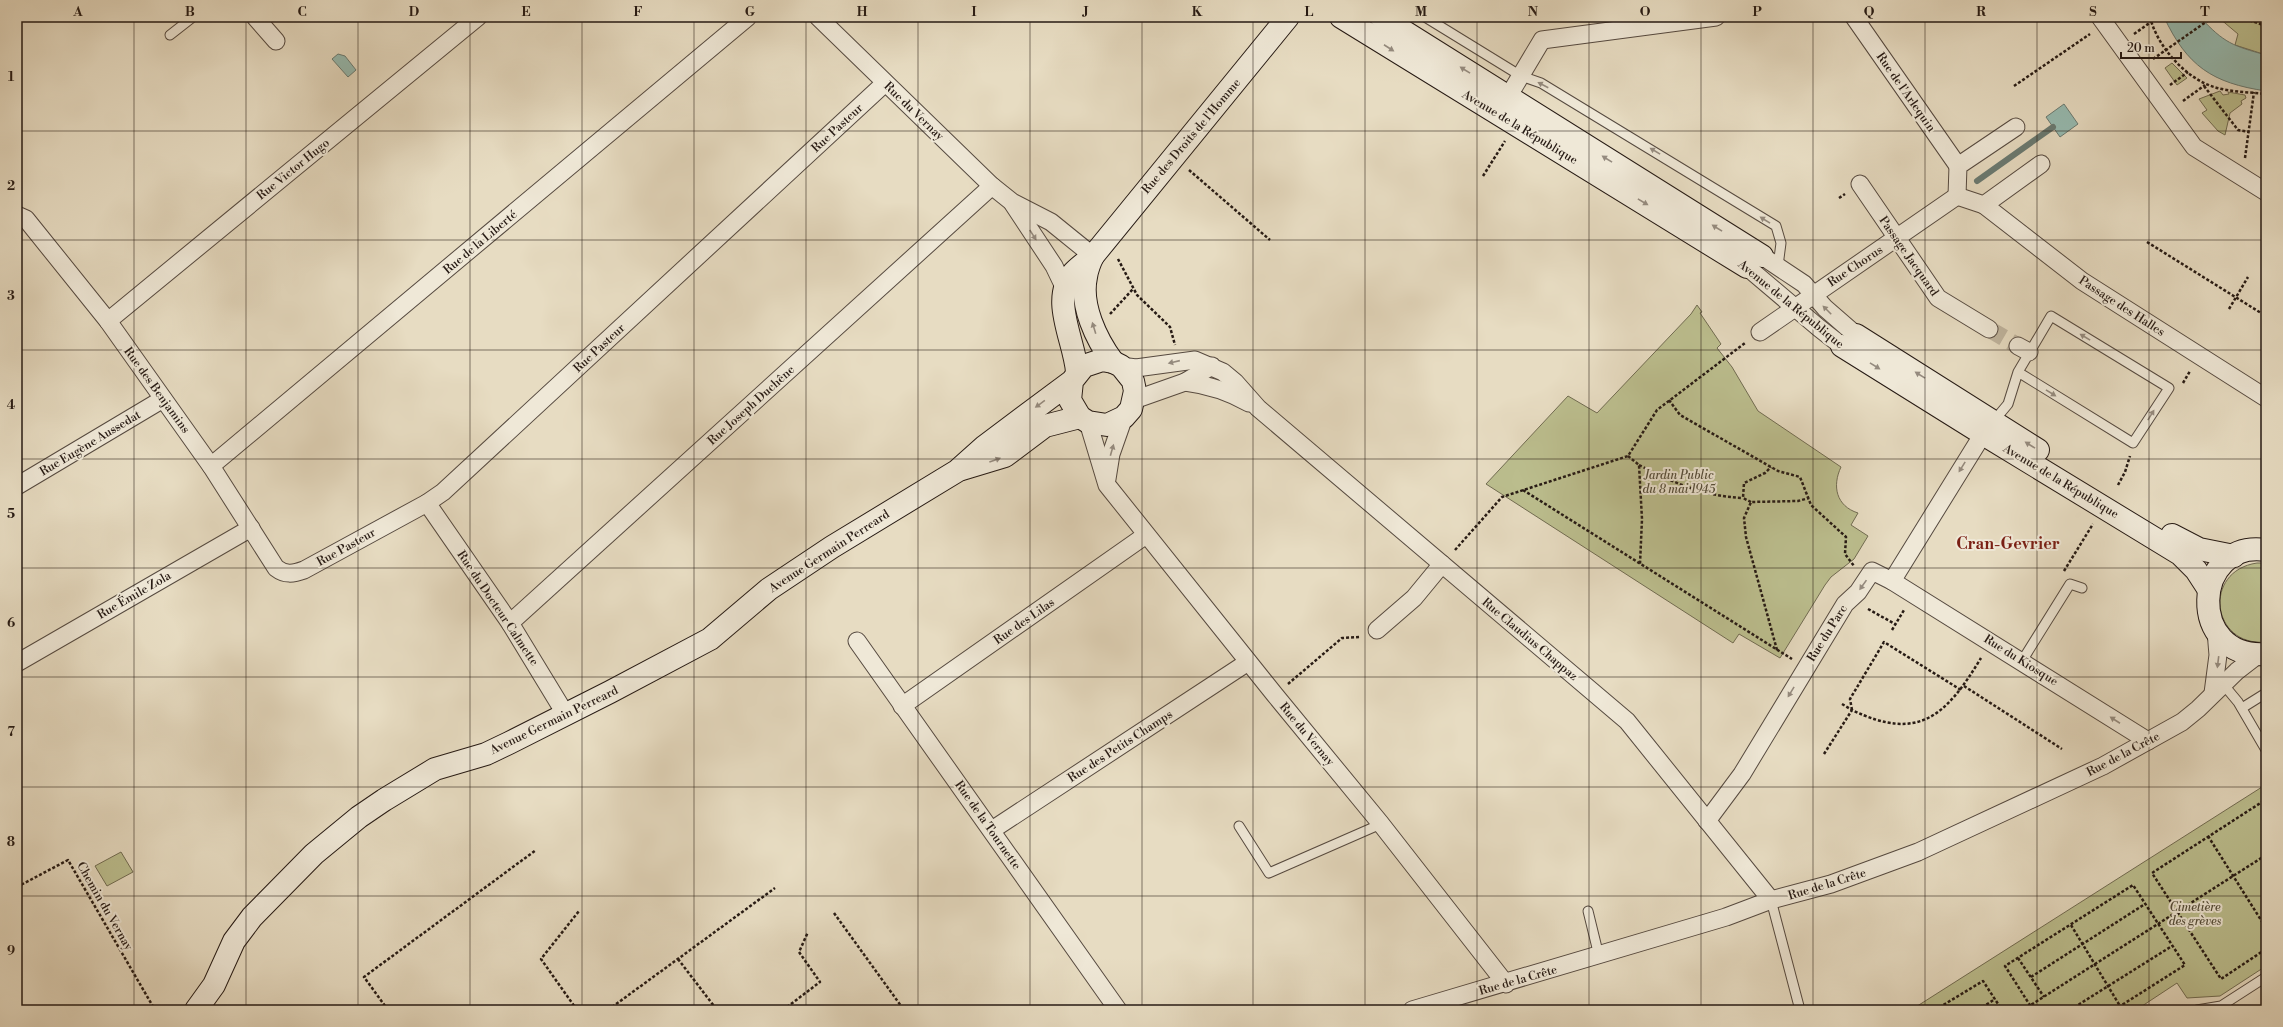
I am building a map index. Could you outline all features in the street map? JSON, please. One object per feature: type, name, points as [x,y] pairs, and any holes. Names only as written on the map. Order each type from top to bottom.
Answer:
[{"type":"main road","name":"Rue des Droits de l'Homme","points":[[1074,376],[1076,356],[1063,316],[1066,289],[1074,272],[1098,249],[1288,17]]},
{"type":"main road","name":"Avenue de la République","points":[[1341,17],[1515,124],[1763,263]]},
{"type":"main road","name":"Avenue de la République","points":[[1381,17],[1508,97],[1763,263]]},
{"type":"main road","name":"Rue des Droits de l'Homme","points":[[1098,249],[1086,277],[1085,292],[1098,340],[1117,364]]},
{"type":"main road","name":"Avenue de la République","points":[[1849,340],[1988,428],[2180,554],[2196,570],[2208,590]]},
{"type":"main road","points":[[1093,362],[1117,364],[1133,381],[1129,409],[1107,425],[1084,419],[1070,400],[1074,376],[1093,362]]},
{"type":"main road","name":"Avenue Germain Perreard","points":[[196,1010],[214,985],[234,941],[243,928],[297,870],[332,838],[384,800],[435,769],[486,754],[566,715],[710,639],[728,625],[748,605],[775,585],[832,547],[957,471],[1074,376]]},
{"type":"main road","name":"Avenue Germain Perreard","points":[[957,471],[1005,456],[1045,426],[1084,419]]},
{"type":"main road","name":"Avenue de la République","points":[[1988,428],[2183,542],[2207,552],[2234,556]]},
{"type":"main road","points":[[2263,654],[2235,648],[2216,631],[2207,606],[2208,590],[2218,570],[2234,556],[2248,551],[2265,549]]},
{"type":"street","points":[[255,17],[276,41]]},
{"type":"street","name":"Rue Victor Hugo","points":[[108,321],[478,17]]},
{"type":"street","name":"Rue de la Liberté","points":[[211,466],[748,17]]},
{"type":"street","name":"Rue du Vernay","points":[[818,17],[992,186],[1012,202],[1098,249]]},
{"type":"street","points":[[1508,97],[1542,40],[1716,17]]},
{"type":"street","name":"Rue de l'Arlequin","points":[[1854,17],[1958,166]]},
{"type":"street","points":[[2097,24],[2194,147],[2266,192]]},
{"type":"street","name":"Rue Pasteur","points":[[286,574],[304,570],[427,503],[448,487],[885,83]]},
{"type":"street","points":[[2016,127],[1958,166],[1957,196],[1984,204],[2041,164]]},
{"type":"street","name":"Passage Jacquard","points":[[1860,184],[1938,298],[1989,329]]},
{"type":"street","name":"Rue Joseph Duchêne","points":[[510,623],[992,186]]},
{"type":"street","name":"Rue Chorus","points":[[1760,332],[1957,196]]},
{"type":"street","name":"Rue du Vernay","points":[[1012,202],[1054,266],[1066,289]]},
{"type":"street","name":"Passage des Halles","points":[[1984,204],[2082,281],[2266,398]]},
{"type":"street","name":"Rue des Benjamins","points":[[17,215],[26,219],[108,321],[211,466],[276,568],[286,574]]},
{"type":"street","name":"Avenue de la République","points":[[1763,263],[1804,284],[1836,320],[1849,340]]},
{"type":"street","name":"Avenue de la République","points":[[1763,263],[1794,308],[1849,340]]},
{"type":"street","points":[[1117,364],[1136,368],[1158,366],[1178,361],[1195,360],[1212,366]]},
{"type":"street","points":[[1107,485],[1111,454],[1129,409],[1185,382],[1212,366]]},
{"type":"street","name":"Rue Claudius Chappaz","points":[[1212,366],[1235,382],[1258,408],[1627,721],[1771,900]]},
{"type":"street","name":"Rue Claudius Chappaz","points":[[1185,382],[1203,384],[1226,391],[1258,408]]},
{"type":"street","name":"Rue Eugène Aussedat","points":[[17,486],[163,399]]},
{"type":"street","name":"Rue du Vernay","points":[[1084,419],[1107,485],[1248,662],[1381,824],[1506,984]]},
{"type":"street","points":[[1868,577],[1872,571],[1892,581],[1988,428]]},
{"type":"street","name":"Rue du Docteur Calmette","points":[[427,503],[510,623],[566,715]]},
{"type":"street","name":"Rue Émile Zola","points":[[17,663],[251,528]]},
{"type":"street","name":"Rue des Lilas","points":[[902,706],[1146,535]]},
{"type":"street","points":[[1377,630],[1414,598],[1442,564]]},
{"type":"street","name":"Rue du Parc","points":[[1707,821],[1742,774],[1844,604],[1851,598],[1868,577]]},
{"type":"street","name":"Rue du Kiosque","points":[[1892,581],[1992,642],[2148,741]]},
{"type":"street","points":[[2216,631],[2218,688]]},
{"type":"street","name":"Rue de la Tournette","points":[[857,641],[1118,1010]]},
{"type":"street","name":"Rue de la Crête","points":[[1412,1010],[1506,984],[1726,917],[1771,900],[1831,884],[1918,852],[2046,794],[2148,741],[2186,719],[2218,688],[2263,654]]},
{"type":"street","name":"Rue des Petits Champs","points":[[992,830],[1248,662]]},
{"type":"lane","points":[[170,35],[193,17]]},
{"type":"lane","points":[[1425,17],[1521,76],[1541,83],[1776,226],[1780,236],[1763,263]]},
{"type":"lane","points":[[1988,428],[2008,404],[2024,349],[2051,316],[2169,388],[2133,443],[2018,372]]},
{"type":"lane","points":[[2017,658],[2070,584],[2082,588]]},
{"type":"lane","points":[[2218,688],[2242,708],[2266,750]]},
{"type":"lane","points":[[2242,708],[2266,693]]},
{"type":"lane","points":[[1239,826],[1269,873],[1381,824]]},
{"type":"lane","points":[[1771,900],[1800,1010]]},
{"type":"lane","points":[[1588,910],[1599,956]]},
{"type":"lane","points":[[2197,1010],[2221,1006],[2266,977]]},
{"type":"path","points":[[2150,17],[2151,22],[2167,49],[2188,72],[2206,85],[2238,130],[2249,132]]},
{"type":"path","points":[[2152,60],[2213,17]]},
{"type":"path","points":[[2240,17],[2266,26]]},
{"type":"path","points":[[2134,34],[2151,22]]},
{"type":"path","points":[[2014,86],[2060,56],[2097,24]]},
{"type":"path","points":[[2170,85],[2188,72]]},
{"type":"path","points":[[2178,105],[2206,85],[2266,94]]},
{"type":"path","points":[[2245,159],[2254,92]]},
{"type":"path","points":[[1483,176],[1515,124]]},
{"type":"path","points":[[1173,157],[1270,240]]},
{"type":"path","points":[[2147,242],[2261,313]]},
{"type":"path","points":[[1098,249],[1118,259],[1133,289],[1170,327],[1178,361]]},
{"type":"path","points":[[2229,309],[2248,278]]},
{"type":"path","points":[[1095,331],[1133,289]]},
{"type":"path","points":[[1442,564],[1499,500],[1523,490],[1628,456],[1658,410],[1668,400],[1760,332]]},
{"type":"path","points":[[1668,400],[1680,415],[1771,467],[1800,477],[1812,505],[1846,537],[1845,554],[1858,571],[1868,577]]},
{"type":"path","points":[[1628,456],[1639,465],[1685,488],[1722,497],[1743,498],[1751,502],[1798,501],[1809,498]]},
{"type":"path","points":[[1639,465],[1642,519],[1640,564]]},
{"type":"path","points":[[1743,498],[1744,483],[1765,473],[1771,467]]},
{"type":"path","points":[[2118,485],[2125,472]]},
{"type":"path","points":[[1523,490],[1806,668]]},
{"type":"path","points":[[1751,502],[1744,518],[1746,537],[1777,650]]},
{"type":"path","points":[[1892,630],[1914,594]]},
{"type":"path","points":[[1851,598],[1895,624]]},
{"type":"path","points":[[1275,695],[1342,638],[1355,639],[1377,630]]},
{"type":"path","points":[[1824,754],[1852,710],[1850,699],[1885,641],[1961,690]]},
{"type":"path","points":[[1842,704],[1877,721],[1907,724],[1921,721],[1937,714],[1952,701],[1964,686],[1992,642]]},
{"type":"path","points":[[1964,686],[2062,749]]},
{"type":"path","points":[[2266,808],[2262,802],[2152,873],[2221,979],[2266,949]]},
{"type":"path","points":[[2208,836],[2266,928]]},
{"type":"path","points":[[388,1010],[364,977],[536,850]]},
{"type":"path","points":[[2023,1010],[2266,855]]},
{"type":"path","name":"Chemin du Vernay","points":[[17,887],[68,860],[155,1010]]},
{"type":"path","points":[[2033,1010],[2005,966],[2133,885],[2185,965],[2114,1010]]},
{"type":"path","points":[[608,1010],[775,888]]},
{"type":"path","points":[[2031,977],[2145,904]]},
{"type":"path","points":[[577,1010],[541,959],[579,911]]},
{"type":"path","points":[[834,913],[904,1010]]},
{"type":"path","points":[[2070,925],[2120,1006]]},
{"type":"path","points":[[783,1010],[820,982],[799,952],[808,932]]},
{"type":"path","points":[[2070,1010],[2172,946]]},
{"type":"path","points":[[2018,958],[2044,997]]},
{"type":"path","points":[[678,959],[717,1010]]},
{"type":"path","points":[[1935,1010],[1983,981],[2002,1010]]},
{"type":"path","points":[[1978,1010],[1995,999]]},
{"type":"green space","points":[[2266,17],[2266,55],[2235,45],[2238,34],[2219,18]]},
{"type":"green space","points":[[2172,63],[2187,78],[2177,85],[2165,68]]},
{"type":"green space","points":[[2220,91],[2223,95],[2229,94],[2228,92],[2245,95],[2246,98],[2241,101],[2242,104],[2230,113],[2225,135],[2218,131],[2202,113],[2207,110],[2199,99]]},
{"type":"green space","name":"Jardin Public du 8 mai 1945","points":[[1697,305],[1702,312],[1700,313],[1721,344],[1717,348],[1732,367],[1758,411],[1841,467],[1837,481],[1838,494],[1845,506],[1858,513],[1851,525],[1868,536],[1854,559],[1831,577],[1825,585],[1780,658],[1739,634],[1733,643],[1486,484],[1568,396],[1597,413],[1691,314]]},
{"type":"green space","points":[[2257,563],[2266,563],[2266,642],[2248,640],[2234,633],[2224,621],[2220,607],[2221,593],[2227,579],[2239,569]]},
{"type":"green space","name":"Cimetière des grèves","points":[[2262,787],[2266,795],[2266,966],[2220,996],[2187,998],[2177,983],[2136,1010],[1911,1010]]},
{"type":"green space","points":[[121,852],[133,872],[107,886],[95,866]]},
{"type":"water","points":[[2164,17],[2200,17],[2208,26],[2223,38],[2237,46],[2266,55],[2266,91],[2247,88],[2231,83],[2216,77],[2203,69],[2192,60],[2182,48]]},
{"type":"water","points":[[338,54],[345,56],[356,70],[348,77],[332,59]]},
{"type":"water","points":[[2064,104],[2078,124],[2060,137],[2046,117]]},
{"type":"waterway","points":[[1977,181],[2053,127]]},
{"type":"tunnel","points":[[1989,329],[2018,346]]},
{"type":"district","name":"Cran-Gevrier","points":[[2008,543]]}]
